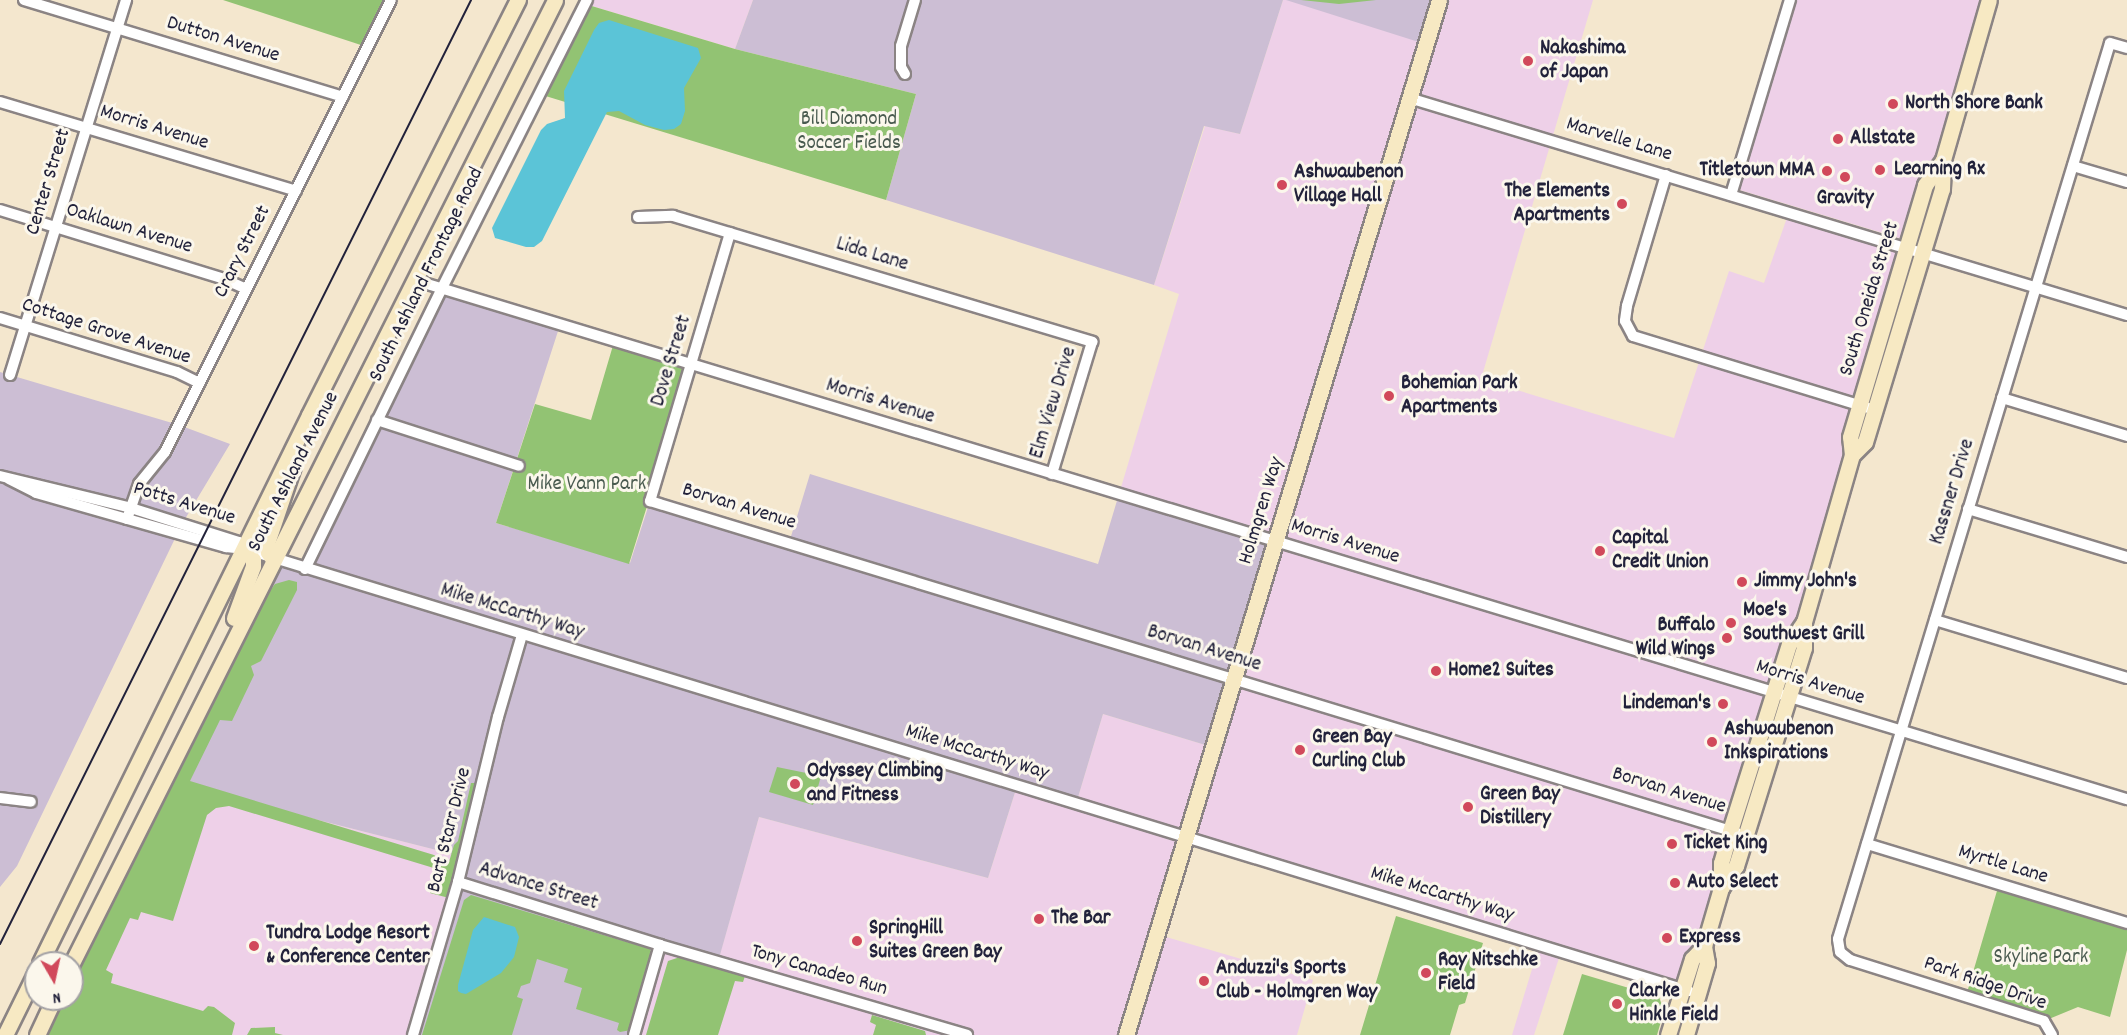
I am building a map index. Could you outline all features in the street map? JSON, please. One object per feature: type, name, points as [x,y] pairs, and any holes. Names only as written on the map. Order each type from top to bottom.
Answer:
[{"type":"street","name":"Dutton Avenue","points":[[24,0],[343,97]]},
{"type":"street","name":"Center Street","points":[[10,375],[126,0]]},
{"type":"street","name":"Crary Street","points":[[128,519],[139,484],[165,452],[391,0]]},
{"type":"street","name":"South Ashland Avenue","points":[[46,951],[309,415],[518,0]]},
{"type":"street","name":"South Ashland Avenue","points":[[78,951],[555,0]]},
{"type":"street","name":"South Ashland Frontage Road","points":[[305,569],[441,290],[587,0]]},
{"type":"street","points":[[905,74],[901,67],[901,46],[915,0]]},
{"type":"street","name":"Holmgren Way","points":[[1126,1035],[1439,0]]},
{"type":"street","points":[[1731,195],[1790,0]]},
{"type":"street","name":"South Oneida Street","points":[[1852,455],[1865,442],[1942,189],[1943,160],[1989,0]]},
{"type":"street","name":"Kassner Drive","points":[[1840,952],[1838,939],[2110,43],[2127,48]]},
{"type":"street","name":"Marvelle Lane","points":[[1409,98],[2127,315]]},
{"type":"street","name":"Morris Avenue","points":[[0,102],[296,191]]},
{"type":"street","name":"South Oneida Street","points":[[1721,888],[1736,867],[1804,648],[1804,622],[1852,455],[1850,437],[1926,185],[1943,160]]},
{"type":"street","points":[[2073,166],[2127,182]]},
{"type":"street","points":[[1666,175],[1627,306],[1624,321],[1633,336],[1875,410]]},
{"type":"street","name":"Oaklawn Avenue","points":[[0,210],[224,279],[246,289]]},
{"type":"street","name":"Lida Lane","points":[[638,217],[673,216],[1092,342]]},
{"type":"street","name":"Dove Street","points":[[650,501],[730,233]]},
{"type":"street","name":"Morris Avenue","points":[[414,280],[2127,799]]},
{"type":"street","name":"Cottage Grove Avenue","points":[[0,318],[177,372],[200,383]]},
{"type":"street","name":"Elm View Drive","points":[[1052,474],[1092,342]]},
{"type":"street","points":[[2002,398],[2127,436]]},
{"type":"street","points":[[273,559],[268,552],[267,543],[309,415]]},
{"type":"street","points":[[377,420],[519,466]]},
{"type":"street","name":"Potts Avenue","points":[[5,478],[131,508],[238,542],[245,549]]},
{"type":"street","name":"Potts Avenue","points":[[5,478],[36,493],[233,549],[245,549]]},
{"type":"street","name":"Borvan Avenue","points":[[650,501],[1746,836]]},
{"type":"street","points":[[1968,509],[2127,557]]},
{"type":"street","points":[[213,678],[253,566],[253,560],[245,549]]},
{"type":"street","name":"Mike McCarthy Way","points":[[245,549],[1698,994]]},
{"type":"street","points":[[1935,620],[2127,678]]},
{"type":"street","name":"South Oneida Street","points":[[1690,1034],[1707,963],[1704,946],[1721,888],[1721,863],[1789,644],[1804,622]]},
{"type":"street","name":"Bart Starr Drive","points":[[413,1035],[458,882],[498,717],[522,635]]},
{"type":"street","points":[[0,798],[31,802]]},
{"type":"street","name":"Myrtle Lane","points":[[1867,844],[2127,923]]},
{"type":"street","name":"Advance Street","points":[[458,882],[660,945]]},
{"type":"street","points":[[634,1035],[660,945]]},
{"type":"street","name":"Tony Canadeo Run","points":[[660,945],[967,1035]]},
{"type":"street","name":"South Oneida Street","points":[[1668,1035],[1692,959],[1704,946]]},
{"type":"street","name":"Park Ridge Drive","points":[[1840,952],[1850,960],[2044,1021],[2051,1031]]},
{"type":"street","points":[[5,1035],[24,996]]},
{"type":"street","points":[[15,1035],[24,1008]]},
{"type":"street","points":[[37,1035],[48,1011]]},
{"type":"shaded area","points":[[587,0],[753,0],[735,49],[585,4]]},
{"type":"shaded area","points":[[753,0],[1283,0],[1240,134],[1204,126],[1154,285],[886,200],[916,94],[735,49]]},
{"type":"shaded area","points":[[1283,0],[1593,0],[1481,379],[1674,438],[1729,271],[1764,283],[1789,212],[1907,248],[1852,455],[1789,644],[1721,888],[1683,989],[1561,952],[1534,1035],[1512,1035],[1539,946],[1185,838],[1156,934],[1313,980],[1297,1035],[634,1035],[660,945],[718,961],[759,817],[988,878],[1017,786],[1076,804],[1103,714],[1212,747],[1119,494],[1179,294],[1154,285],[1205,126],[1240,134]]},
{"type":"shaded area","points":[[1286,0],[1439,0],[1425,44]]},
{"type":"shaded area","points":[[1790,0],[1989,0],[1909,241],[1733,188]]},
{"type":"shaded area","points":[[441,290],[560,325],[496,523],[630,563],[650,501],[789,543],[810,474],[1098,564],[1119,494],[1275,541],[1212,747],[1103,714],[1076,804],[1017,786],[988,878],[759,817],[718,962],[660,945],[634,1035],[412,1035],[464,857],[161,780],[273,559],[305,569]]},
{"type":"shaded area","points":[[0,372],[179,425],[230,444],[182,524],[17,866],[0,887]]},
{"type":"shaded area","points":[[161,780],[464,857],[412,1035],[37,1035],[48,1011],[84,1011],[84,951],[78,951]]},
{"type":"green space","points":[[223,0],[391,0],[367,47]]},
{"type":"green space","points":[[1301,0],[1376,0],[1339,4]]},
{"type":"green space","name":"Bill Diamond Soccer Fields","points":[[585,4],[735,49],[916,94],[886,200],[539,94]]},
{"type":"green space","name":"Mike Vann Park","points":[[614,342],[691,365],[629,564],[496,523],[535,404],[591,420]]},
{"type":"green space","points":[[289,580],[297,582],[297,590],[261,661],[251,666],[254,675],[232,721],[220,720],[190,781],[434,855],[446,864],[458,841],[471,783],[476,783],[449,898],[430,893],[430,891],[437,893],[441,879],[437,876],[437,869],[229,806],[216,808],[207,815],[173,921],[141,912],[138,920],[130,918],[106,970],[113,974],[111,983],[203,1011],[208,1006],[214,1007],[235,1023],[232,1035],[46,1035],[58,1011],[84,1011],[84,959],[267,595],[275,584]]},
{"type":"green space","name":"Odyssey Climbing and Fitness","points":[[777,767],[821,776],[813,805],[769,792]]},
{"type":"green space","name":"Skyline Park","points":[[1999,884],[2127,923],[2127,950],[2110,1017],[2078,1007],[2044,1021],[1966,996]]},
{"type":"green space","points":[[471,895],[650,949],[652,954],[631,1030],[620,1032],[617,1030],[619,1023],[576,1009],[582,988],[564,982],[568,969],[537,959],[530,983],[521,986],[517,997],[523,999],[512,1035],[422,1035],[464,900]]},
{"type":"green space","name":"Ray Nitschke Field","points":[[1396,916],[1483,943],[1465,1003],[1459,1005],[1450,1035],[1360,1035]]},
{"type":"green space","points":[[680,957],[745,976],[743,982],[735,981],[718,1035],[646,1035],[668,961]]},
{"type":"green space","name":"Clarke Hinkle Field","points":[[1582,974],[1659,997],[1664,1011],[1657,1035],[1563,1035]]},
{"type":"green space","points":[[872,1015],[925,1031],[926,1035],[873,1035],[876,1025],[870,1022]]},
{"type":"green space","points":[[275,1027],[275,1033],[283,1035],[247,1035],[251,1028]]},
{"type":"water","points":[[609,20],[698,48],[701,58],[684,88],[685,111],[681,124],[674,129],[664,130],[645,125],[619,111],[607,112],[542,241],[534,247],[526,247],[495,238],[492,228],[541,130],[547,124],[565,118],[564,91],[594,30],[599,23]]},
{"type":"water","points":[[484,917],[515,927],[519,937],[514,957],[501,973],[466,994],[461,993],[458,991],[458,985],[473,930]]},
{"type":"railway","points":[[0,944],[471,0]]},
{"type":"place","name":"Nakashima of Japan","points":[[1528,61]]},
{"type":"place","name":"North Shore Bank","points":[[1893,104]]},
{"type":"place","name":"Allstate","points":[[1838,139]]},
{"type":"place","name":"Learning Rx","points":[[1880,170]]},
{"type":"place","name":"Titletown MMA","points":[[1827,171]]},
{"type":"place","name":"Gravity","points":[[1845,177]]},
{"type":"place","name":"Ashwaubenon Village Hall","points":[[1282,185]]},
{"type":"place","name":"The Elements Apartments","points":[[1622,204]]},
{"type":"place","name":"Bohemian Park Apartments","points":[[1389,396]]},
{"type":"place","name":"Capital Credit Union","points":[[1600,551]]},
{"type":"place","name":"Jimmy John's","points":[[1742,582]]},
{"type":"place","name":"Moe's Southwest Grill","points":[[1731,623]]},
{"type":"place","name":"Buffalo Wild Wings","points":[[1727,638]]},
{"type":"place","name":"Home2 Suites","points":[[1436,671]]},
{"type":"place","name":"Lindeman's","points":[[1723,704]]},
{"type":"place","name":"Ashwaubenon Inkspirations","points":[[1712,742]]},
{"type":"place","name":"Green Bay Curling Club","points":[[1300,750]]},
{"type":"place","name":"Odyssey Climbing and Fitness","points":[[795,784]]},
{"type":"place","name":"Green Bay Distillery","points":[[1468,807]]},
{"type":"place","name":"Ticket King","points":[[1672,844]]},
{"type":"place","name":"Auto Select","points":[[1675,883]]},
{"type":"place","name":"The Bar","points":[[1039,919]]},
{"type":"place","name":"Express","points":[[1667,938]]},
{"type":"place","name":"SpringHill Suites Green Bay","points":[[857,941]]},
{"type":"place","name":"Tundra Lodge Resort & Conference Center","points":[[254,946]]},
{"type":"place","name":"Ray Nitschke Field","points":[[1426,973]]},
{"type":"place","name":"Anduzzi's Sports Club - Holmgren Way","points":[[1204,981]]},
{"type":"place","name":"Clarke Hinkle Field","points":[[1617,1004]]}]
